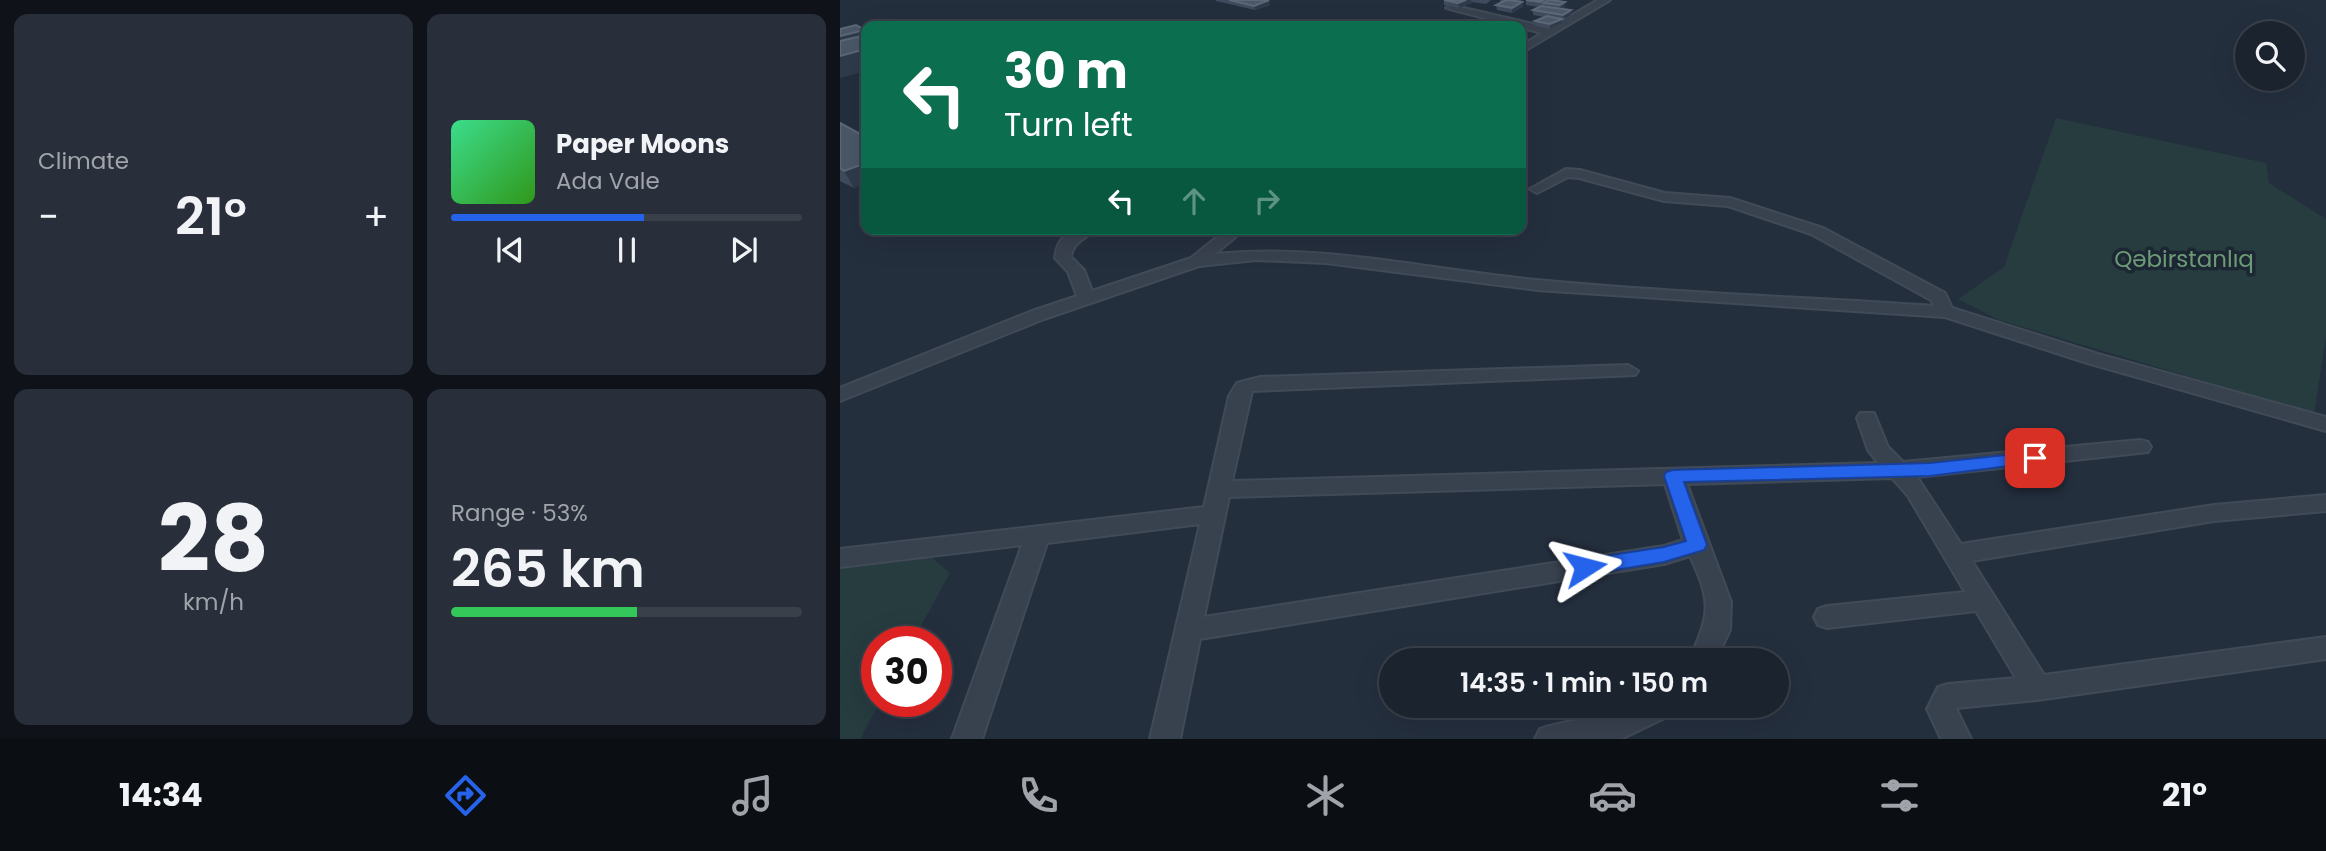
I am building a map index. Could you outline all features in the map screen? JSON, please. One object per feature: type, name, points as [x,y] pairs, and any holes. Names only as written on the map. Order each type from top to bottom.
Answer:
[{"type":"street","points":[[1526,47],[1605,0]]},
{"type":"street","points":[[1451,8],[1506,21]]},
{"type":"street","points":[[1526,26],[1552,32]]},
{"type":"street","points":[[1536,190],[1566,173],[1580,174],[1664,197],[1730,202],[1817,231],[1940,297],[1945,312]]},
{"type":"street","points":[[1077,235],[1070,239],[1062,251],[1063,258],[1076,270],[1086,298]]},
{"type":"street","points":[[1198,261],[1230,235]]},
{"type":"street","points":[[840,395],[1086,298],[1198,261],[1256,255],[1326,258],[1537,285],[1945,312],[2091,358],[2326,425]]},
{"type":"street","points":[[1165,739],[1239,396],[1244,387],[1260,383],[1628,371]]},
{"type":"street","points":[[1867,418],[1879,450],[1916,489],[2037,688]]},
{"type":"street","points":[[1219,489],[1930,469],[2140,447]]},
{"type":"street","points":[[1673,476],[1697,545],[1716,584],[1721,606],[1710,648]]},
{"type":"street","points":[[1956,554],[2214,513],[2326,503]]},
{"type":"street","points":[[840,558],[1214,514]]},
{"type":"street","points":[[967,739],[1038,535]]},
{"type":"street","points":[[1189,630],[1664,555],[1697,545]]},
{"type":"street","points":[[1826,617],[1984,600]]},
{"type":"street","points":[[1956,739],[1941,709],[1948,696],[2037,688],[2326,648]]},
{"type":"street","points":[[1550,739],[1618,727],[1636,718]]},
{"type":"green space","name":"Qəbirstanlıq","points":[[2056,118],[2266,163],[2269,183],[2326,219],[2326,337],[2314,414],[1999,320],[1958,299],[2004,267]]},
{"type":"green space","points":[[931,557],[950,573],[921,626],[861,626],[861,717],[872,717],[860,739],[840,739],[840,568]]},
{"type":"building","points":[[1229,0],[1269,0],[1254,6]]},
{"type":"building","points":[[1444,0],[1466,0],[1458,3]]},
{"type":"building","points":[[1506,0],[1522,2],[1512,8],[1496,5]]},
{"type":"building","points":[[1548,0],[1565,2],[1560,5],[1544,3]]},
{"type":"building","points":[[1541,6],[1571,10],[1563,15],[1533,10]]},
{"type":"building","points":[[1547,16],[1562,19],[1550,24],[1535,21]]},
{"type":"building","points":[[856,25],[861,31],[840,36],[840,29]]},
{"type":"building","points":[[861,36],[861,50],[840,56],[840,41]]},
{"type":"building","points":[[840,123],[861,134],[861,165],[844,171],[840,168]]},
{"type":"route","points":[[1585,567],[1664,555],[1697,545],[1673,476],[1930,469],[2035,458]]}]
